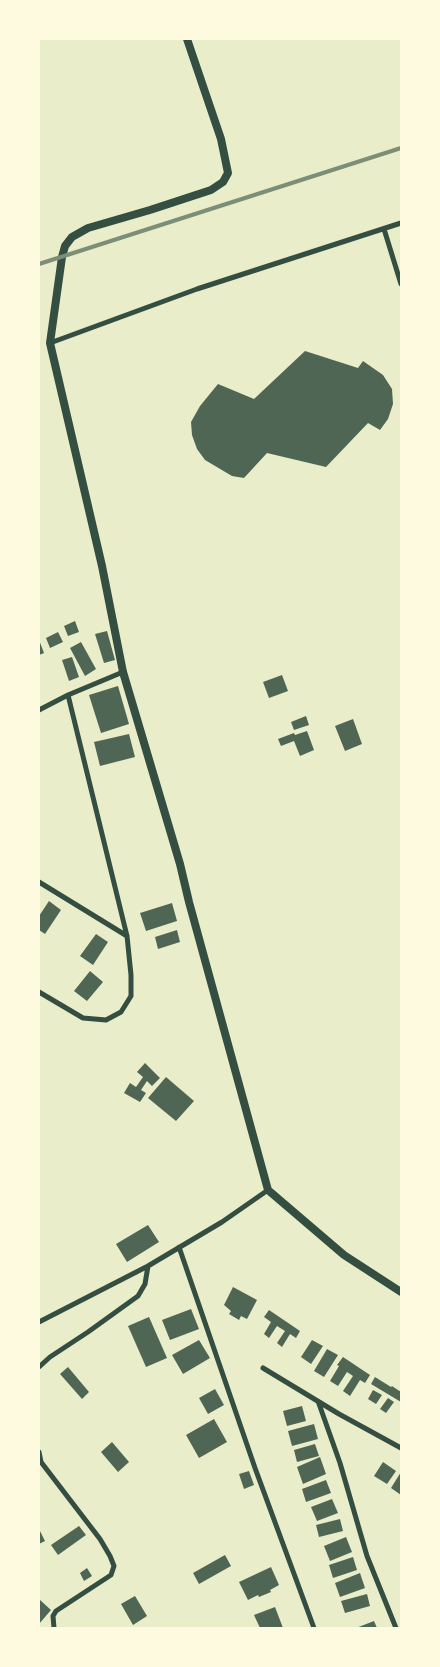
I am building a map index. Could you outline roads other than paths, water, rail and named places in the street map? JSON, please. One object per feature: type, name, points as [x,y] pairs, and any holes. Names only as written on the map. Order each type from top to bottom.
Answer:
[{"type":"street","points":[[187,39],[221,139],[228,173],[223,182],[211,190],[88,228],[72,237],[65,246],[62,257],[50,343],[102,566],[123,672],[180,864],[268,1190],[344,1255],[401,1292]]},
{"type":"street","points":[[50,343],[197,289],[401,223]]},
{"type":"street","points":[[384,229],[401,284]]},
{"type":"street","points":[[39,710],[68,695],[123,672]]},
{"type":"street","points":[[39,992],[84,1018],[106,1020],[121,1012],[131,996],[127,936],[68,695]]},
{"type":"street","points":[[39,882],[127,936]]},
{"type":"street","points":[[39,1322],[148,1266],[222,1222],[268,1190]]},
{"type":"street","points":[[179,1247],[314,1628]]},
{"type":"street","points":[[39,1367],[50,1357],[138,1296],[145,1284],[148,1266]]},
{"type":"street","points":[[263,1368],[401,1448]]},
{"type":"street","points":[[318,1401],[340,1462],[367,1556],[396,1628]]},
{"type":"street","points":[[39,1452],[41,1462],[100,1539],[114,1566],[111,1575],[56,1612],[53,1616],[54,1628]]},
{"type":"railway","points":[[39,264],[401,148]]}]
